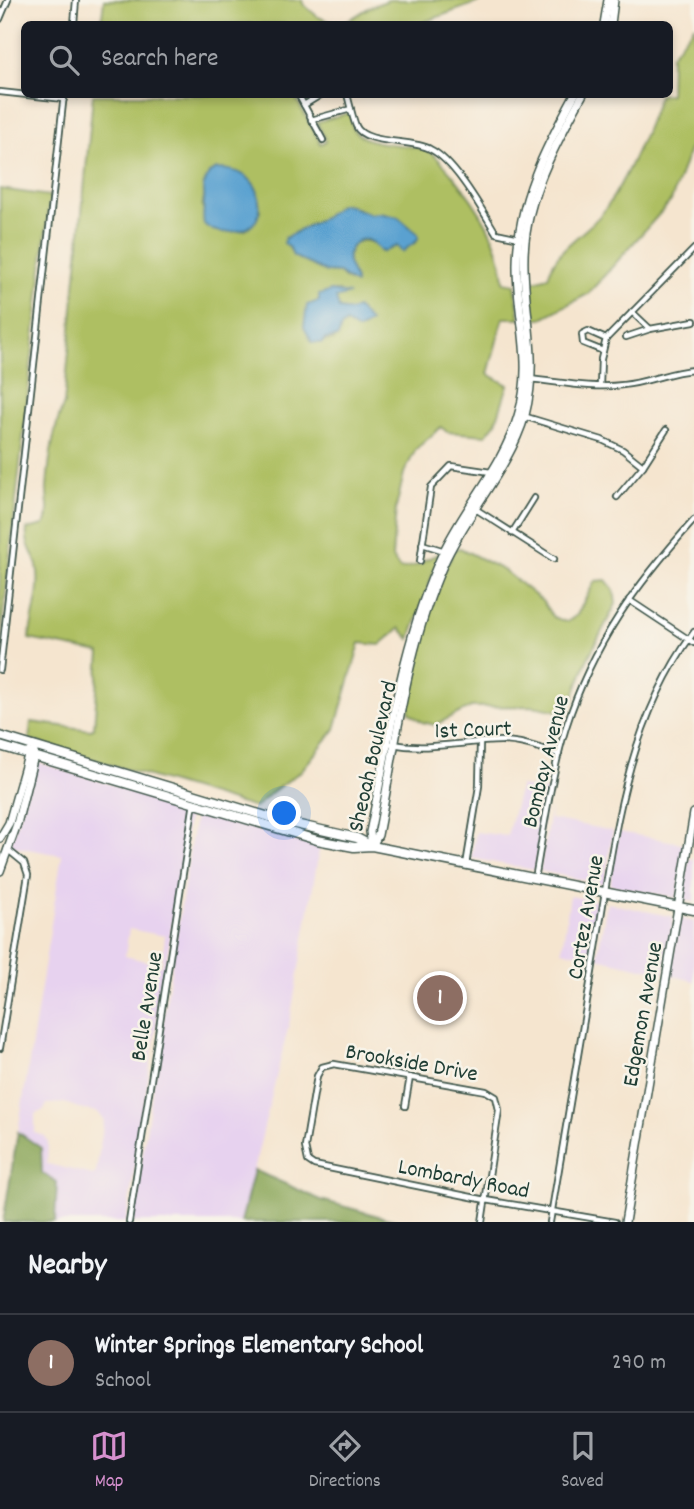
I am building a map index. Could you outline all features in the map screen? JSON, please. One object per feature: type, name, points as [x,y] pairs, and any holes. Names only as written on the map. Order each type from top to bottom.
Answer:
[{"type":"main road","points":[[0,736],[168,786],[195,799]]},
{"type":"main road","points":[[0,746],[146,790],[195,799],[356,838],[372,846],[694,910]]},
{"type":"main road","points":[[146,790],[168,786]]},
{"type":"street","points":[[0,19],[8,0]]},
{"type":"street","points":[[74,21],[76,0]]},
{"type":"street","points":[[604,21],[608,0]]},
{"type":"street","points":[[611,21],[614,0]]},
{"type":"street","points":[[0,92],[21,94]]},
{"type":"street","points":[[0,670],[64,98]]},
{"type":"street","points":[[300,98],[323,140]]},
{"type":"street","points":[[304,105],[315,98]]},
{"type":"street","points":[[348,98],[356,128],[363,134],[431,149],[467,187],[496,233],[522,238]]},
{"type":"street","name":"Sheoah Boulevard","points":[[372,846],[378,835],[392,743],[411,667],[446,552],[509,452],[521,416],[528,379],[531,336],[522,238],[523,206],[534,174],[573,98]]},
{"type":"street","name":"Sheoah Boulevard","points":[[522,238],[536,190],[581,98]]},
{"type":"street","points":[[312,120],[351,109]]},
{"type":"street","points":[[600,386],[607,338],[694,248]]},
{"type":"street","points":[[632,312],[650,329]]},
{"type":"street","points":[[626,337],[650,329],[694,321]]},
{"type":"street","points":[[603,351],[583,343],[582,334],[588,331],[607,338]]},
{"type":"street","points":[[528,379],[600,386],[624,385],[694,370]]},
{"type":"street","points":[[521,416],[602,440],[623,450],[643,466]]},
{"type":"street","name":"Sheoah Boulevard","points":[[473,508],[521,416]]},
{"type":"street","points":[[617,497],[643,466],[666,430]]},
{"type":"street","points":[[420,561],[431,487],[448,468],[455,465],[491,472]]},
{"type":"street","points":[[512,533],[534,498]]},
{"type":"street","points":[[473,508],[554,559]]},
{"type":"street","name":"Bombay Avenue","points":[[535,878],[559,754],[570,716],[591,665],[642,581],[694,520]]},
{"type":"street","points":[[422,544],[446,552]]},
{"type":"street","points":[[629,600],[694,643]]},
{"type":"street","name":"Cortez Avenue","points":[[550,1222],[624,790],[636,745],[657,693],[694,632]]},
{"type":"street","name":"1st Court","points":[[392,743],[427,748],[517,743],[559,754]]},
{"type":"street","points":[[466,865],[479,786],[480,743]]},
{"type":"street","points":[[0,871],[17,824],[33,746]]},
{"type":"street","points":[[0,838],[9,823],[31,755]]},
{"type":"street","name":"Belle Avenue","points":[[129,1222],[195,799]]},
{"type":"street","name":"Edgemon Avenue","points":[[625,1222],[694,813]]},
{"type":"street","points":[[0,1048],[28,875],[24,863],[6,849]]},
{"type":"street","name":"Brookside Drive","points":[[307,1161],[305,1147],[317,1076],[321,1067],[334,1064],[486,1091],[496,1097],[499,1110],[486,1200]]},
{"type":"street","points":[[405,1106],[410,1077]]},
{"type":"street","name":"Lombardy Road","points":[[307,1161],[323,1167],[486,1200],[615,1222]]},
{"type":"street","points":[[482,1222],[486,1200]]},
{"type":"shaded area","points":[[36,762],[190,808],[126,1222],[55,1222],[57,1182],[42,1173],[41,1147],[18,1132],[62,855],[10,846]],"holes":[[[129,929],[165,936],[162,965],[125,956]],[[65,1103],[98,1112],[104,1120],[96,1173],[93,1175],[47,1164],[48,1142],[45,1136],[35,1133],[35,1114],[44,1110],[47,1104]]]},
{"type":"shaded area","points":[[520,786],[548,791],[534,870],[471,858],[476,832],[507,836]]},
{"type":"shaded area","points":[[551,806],[550,819],[613,831],[604,884],[540,871]]},
{"type":"shaded area","points":[[196,810],[320,845],[290,1020],[241,1222],[132,1222]]},
{"type":"shaded area","points":[[619,832],[686,844],[677,898],[610,885]]},
{"type":"shaded area","points":[[689,859],[694,859],[694,902],[682,899]]},
{"type":"shaded area","points":[[570,896],[601,902],[592,957],[562,950]]},
{"type":"shaded area","points":[[607,903],[674,917],[664,973],[597,958]]},
{"type":"shaded area","points":[[679,918],[694,922],[694,981],[670,975]]},
{"type":"green space","points":[[104,0],[302,0],[318,17],[328,21],[101,21]]},
{"type":"green space","points":[[389,0],[484,0],[427,21],[346,21]]},
{"type":"green space","points":[[694,26],[694,136],[671,201],[588,294],[542,318],[532,318],[528,283],[548,277],[557,257],[603,212],[635,156],[658,98],[673,98],[673,52]]},
{"type":"green space","points":[[93,98],[296,98],[321,144],[326,141],[317,122],[349,113],[353,128],[366,139],[420,148],[441,161],[470,197],[486,224],[499,252],[504,282],[515,284],[520,318],[503,318],[488,374],[508,385],[496,422],[486,435],[447,432],[441,427],[416,449],[404,473],[396,508],[392,557],[400,569],[422,564],[440,553],[410,639],[400,628],[380,645],[360,643],[335,729],[301,771],[255,808],[29,740],[31,722],[91,730],[94,727],[100,653],[29,639],[38,574],[28,544],[27,529],[44,525],[46,521],[50,455],[64,404]],"holes":[[[239,173],[256,189],[260,212],[246,230],[222,232],[202,207],[205,193]],[[341,204],[370,214],[398,217],[418,234],[416,243],[389,249],[368,241],[358,242],[348,256],[355,282],[347,280],[339,273],[326,272],[293,256],[285,238],[325,217]],[[339,291],[335,298],[339,309],[351,311],[357,308],[369,322],[363,328],[355,328],[346,323],[334,340],[312,342],[304,327],[308,305],[319,301],[321,295]]]},
{"type":"green space","points":[[0,189],[50,196],[1,634],[0,633]]},
{"type":"green space","points":[[460,548],[505,571],[542,601],[553,617],[567,622],[577,615],[595,581],[606,580],[614,590],[616,604],[587,660],[572,701],[564,712],[533,706],[471,707],[435,725],[422,722],[410,713],[407,701],[425,623],[446,567],[455,549]]},
{"type":"green space","points":[[18,1132],[41,1148],[42,1173],[57,1182],[55,1222],[3,1222]]},
{"type":"green space","points":[[254,1170],[321,1200],[400,1222],[241,1222]]},
{"type":"water","points":[[217,169],[241,173],[255,186],[259,199],[258,216],[248,228],[222,232],[212,230],[204,224],[203,187],[209,173]]},
{"type":"water","points":[[341,204],[370,214],[398,217],[418,234],[418,240],[402,252],[397,246],[382,252],[368,240],[356,242],[348,258],[355,284],[339,273],[326,272],[293,256],[284,243],[285,238],[325,217]]},
{"type":"water","points":[[331,291],[349,294],[336,298],[339,309],[351,311],[357,308],[370,322],[358,330],[346,323],[341,327],[338,337],[325,339],[322,343],[312,342],[304,327],[307,305],[319,301],[319,295]]},
{"type":"place","name":"Winter Springs Elementary School","points":[[440,998]]}]
